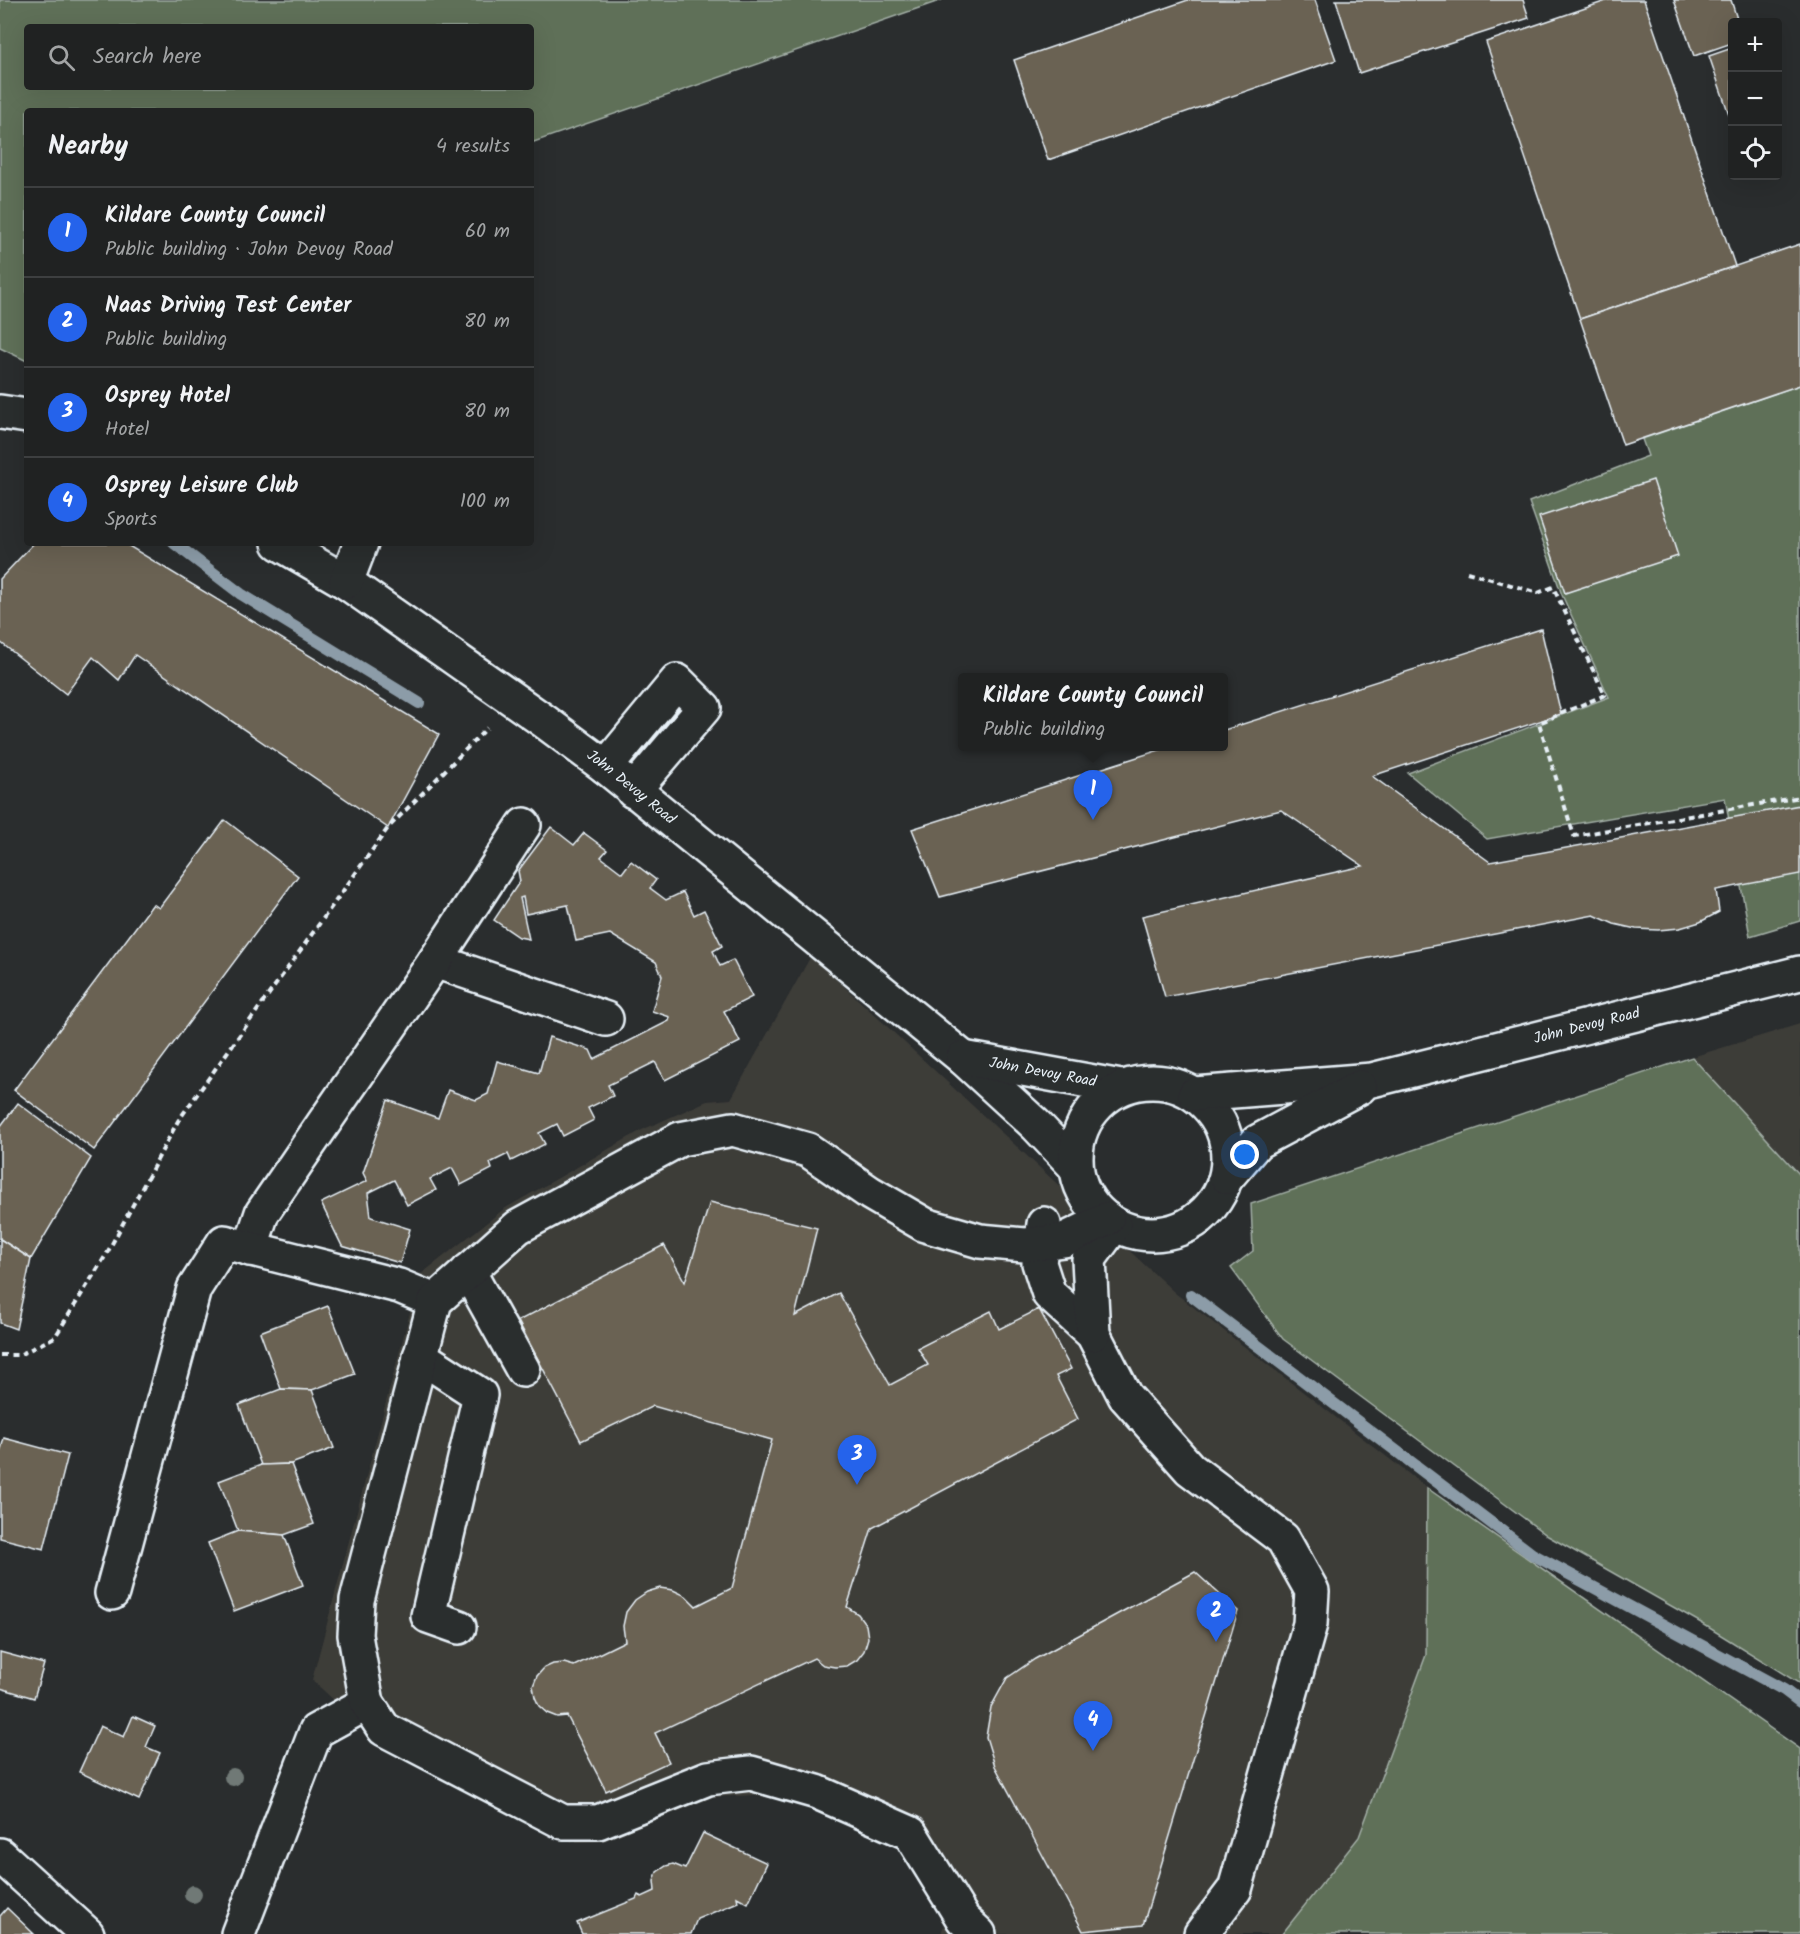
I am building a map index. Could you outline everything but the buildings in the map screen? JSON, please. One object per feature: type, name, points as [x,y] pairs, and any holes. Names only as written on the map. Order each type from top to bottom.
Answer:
[{"type":"street","points":[[0,412],[24,416]]},
{"type":"street","name":"John Devoy Road","points":[[284,546],[346,582],[606,767],[963,1058],[1036,1125],[1079,1177]]},
{"type":"street","points":[[346,582],[360,546]]},
{"type":"street","points":[[606,767],[677,681],[704,708],[633,791]]},
{"type":"street","points":[[250,1249],[262,1213],[435,961],[524,825]]},
{"type":"street","points":[[435,961],[606,1019]]},
{"type":"street","name":"John Devoy Road","points":[[1195,1094],[1372,1080],[1800,973]]},
{"type":"street","name":"John Devoy Road","points":[[963,1058],[1121,1087]]},
{"type":"street","name":"John Devoy Road","points":[[1227,1177],[1257,1142],[1372,1080]]},
{"type":"street","points":[[1146,1081],[1172,1083],[1195,1094],[1213,1110],[1225,1131],[1229,1154],[1227,1177],[1216,1201],[1198,1220],[1175,1231],[1150,1235],[1110,1222],[1091,1204],[1079,1177],[1077,1142],[1086,1119],[1101,1100],[1121,1087],[1146,1081]]},
{"type":"street","points":[[979,1934],[963,1919],[910,1833],[817,1792],[751,1773],[708,1778],[598,1822],[564,1822],[384,1729],[367,1703],[355,1635],[357,1600],[435,1300],[518,1227],[680,1139],[733,1129],[808,1150],[870,1193],[925,1225],[980,1240],[1037,1237],[1064,1240],[1110,1222]]},
{"type":"street","points":[[1079,1177],[1037,1237],[1040,1263],[1049,1294],[1093,1334],[1125,1396],[1190,1469],[1283,1539],[1312,1591],[1310,1624],[1235,1889],[1201,1934]]},
{"type":"street","points":[[1093,1334],[1089,1259],[1110,1222]]},
{"type":"street","points":[[112,1593],[194,1289],[224,1242],[399,1286],[435,1300]]},
{"type":"street","points":[[468,1271],[523,1370]]},
{"type":"street","points":[[420,1356],[480,1395],[428,1616],[459,1627]]},
{"type":"street","points":[[238,1934],[316,1731],[367,1703]]},
{"type":"street","points":[[0,1855],[87,1934]]},
{"type":"path","points":[[1467,572],[1538,593],[1553,587],[1605,695],[1539,723],[1574,836],[1800,797]]},
{"type":"path","points":[[0,1355],[19,1355],[55,1337],[106,1255],[178,1120],[388,828],[505,709],[490,683]]},
{"type":"shaded area","points":[[811,956],[1175,1293],[1427,1488],[1426,1655],[1359,1838],[1282,1934],[941,1934],[944,1925],[898,1844],[815,1808],[756,1795],[713,1797],[603,1841],[572,1842],[371,1734],[312,1680],[420,1275],[504,1209],[642,1130],[707,1101],[731,1099]]},
{"type":"shaded area","points":[[1800,1024],[1800,1175],[1692,1057]]},
{"type":"green space","points":[[0,0],[942,0],[534,142],[534,108],[24,108],[24,360],[0,348]]},
{"type":"green space","points":[[1800,385],[1800,921],[1750,936],[1725,798],[1487,839],[1408,773],[1609,697],[1562,595],[1529,502],[1648,456],[1642,439]]},
{"type":"green space","points":[[1692,1057],[1800,1175],[1800,1684],[1703,1624],[1548,1536],[1283,1339],[1231,1268],[1253,1251],[1251,1204]]},
{"type":"green space","points":[[1427,1488],[1800,1749],[1800,1934],[1282,1934],[1359,1837],[1426,1655]]},
{"type":"waterway","points":[[178,546],[241,594],[419,703]]},
{"type":"waterway","points":[[1191,1295],[1532,1554],[1784,1690],[1800,1702]]},
{"type":"place","name":"Kildare County Council","points":[[1093,820]]},
{"type":"place","name":"Osprey Hotel","points":[[857,1485]]},
{"type":"place","name":"Naas Driving Test Center","points":[[1216,1642]]},
{"type":"place","name":"Osprey Leisure Club","points":[[1093,1751]]}]
